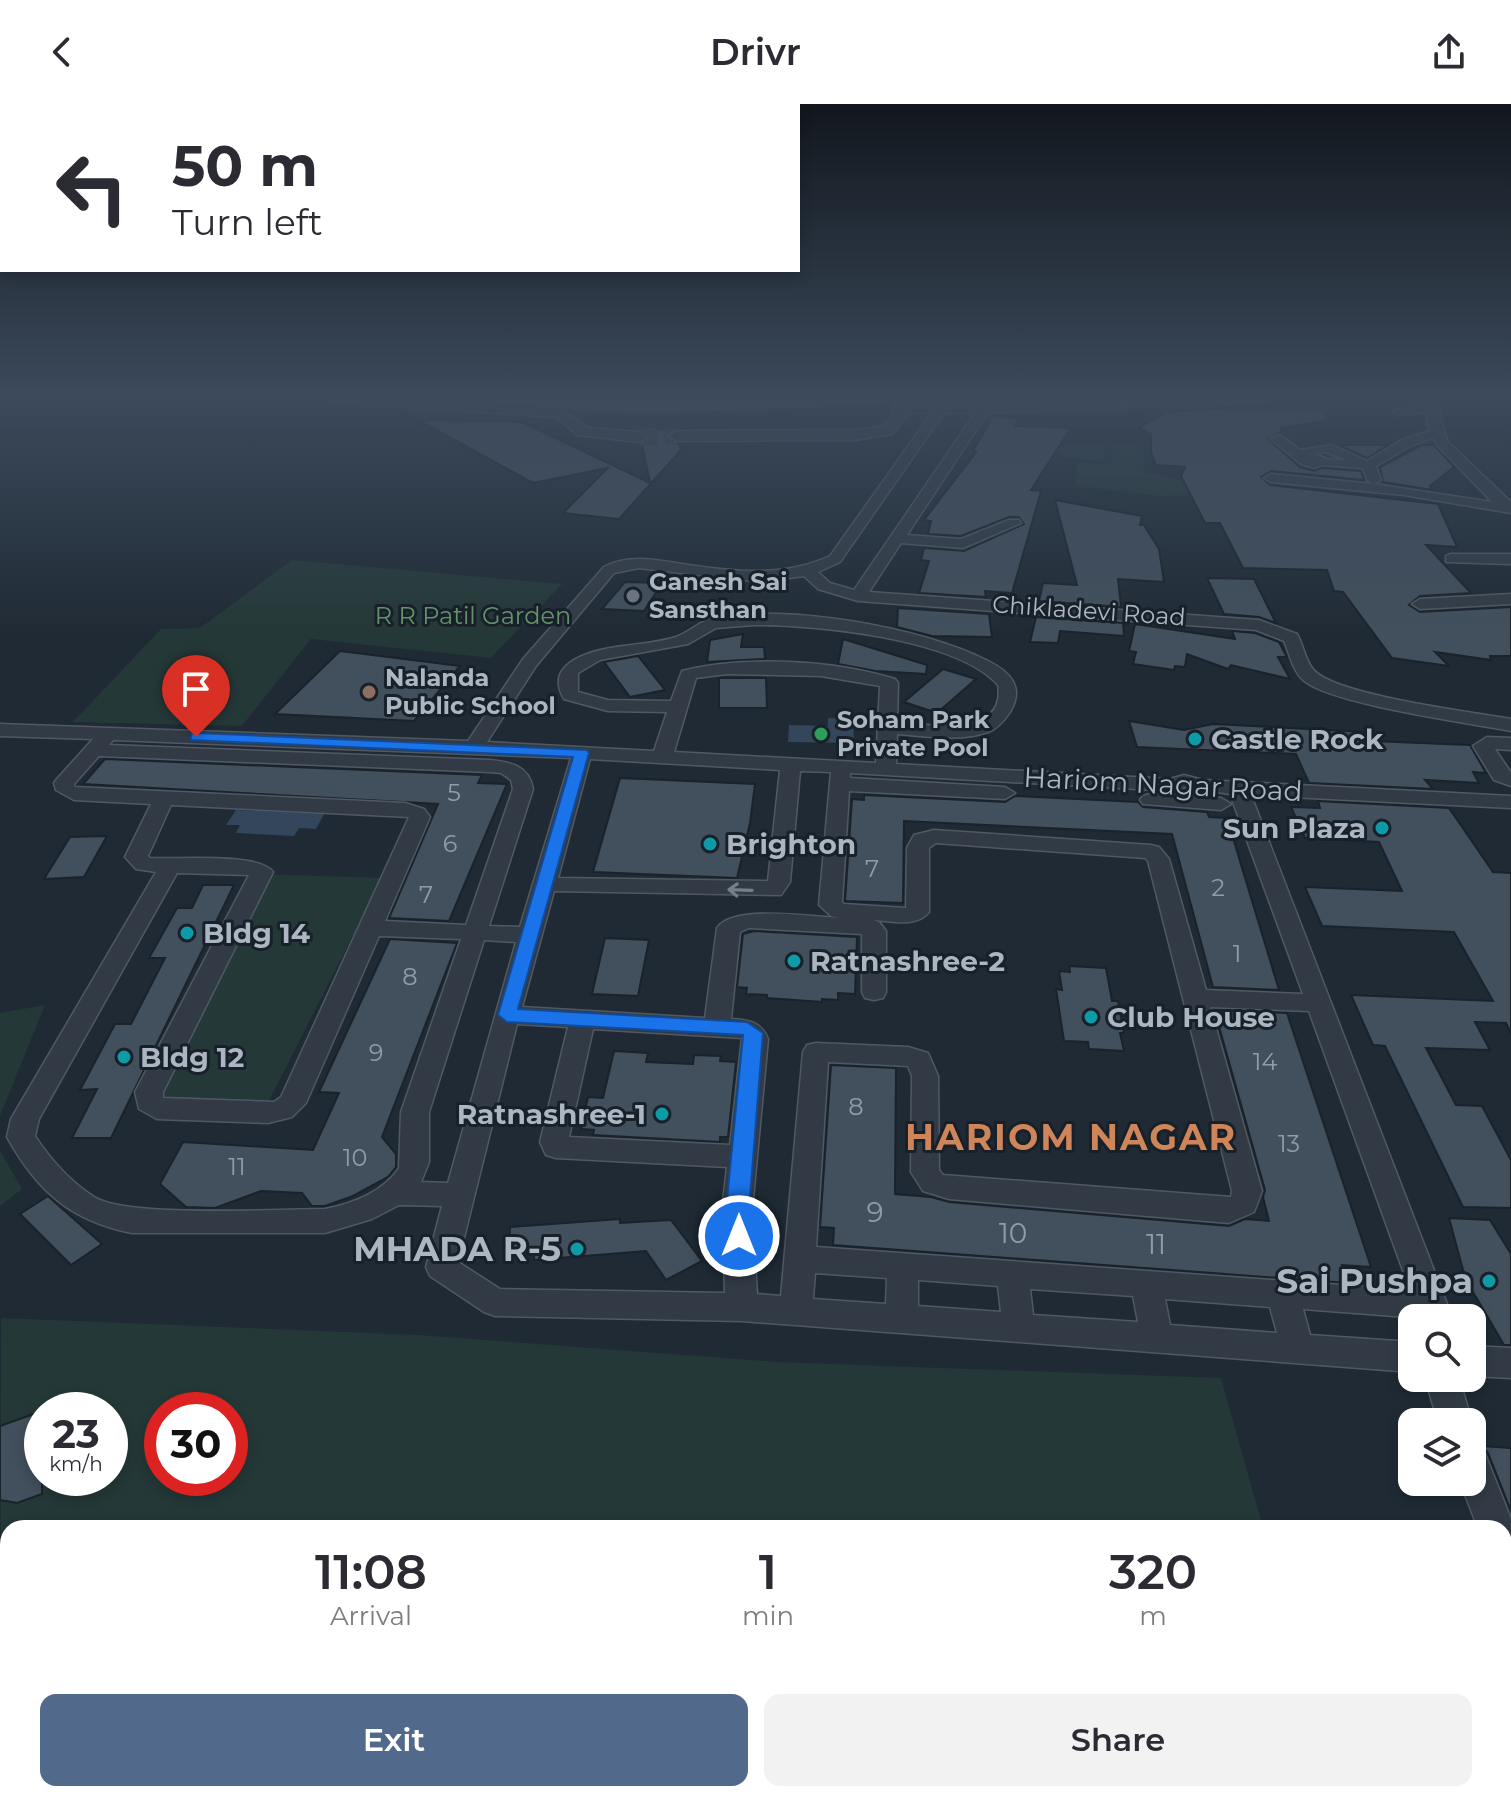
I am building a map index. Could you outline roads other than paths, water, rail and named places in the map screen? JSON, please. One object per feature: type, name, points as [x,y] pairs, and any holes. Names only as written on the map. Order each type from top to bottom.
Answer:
[{"type":"street","points":[[474,747],[529,663],[609,570],[639,563],[733,574],[774,576],[809,572],[835,559],[890,477]]},
{"type":"street","points":[[858,596],[934,477]]},
{"type":"street","points":[[1372,477],[1378,489]]},
{"type":"street","points":[[1476,477],[1511,508]]},
{"type":"street","points":[[1271,478],[1511,508]]},
{"type":"street","points":[[1010,519],[963,544],[896,536],[955,539],[1010,519]]},
{"type":"street","points":[[916,558],[923,541]]},
{"type":"street","points":[[1451,559],[1511,559]]},
{"type":"street","name":"Chikladevi Road","points":[[809,572],[824,586],[858,596],[1259,625],[1291,638],[1305,670],[1319,683],[1354,694],[1511,725]]},
{"type":"street","points":[[1420,604],[1511,599]]},
{"type":"street","points":[[676,707],[597,705],[584,701],[570,695],[566,684],[568,671],[574,665],[597,656],[687,639],[710,624],[760,619],[879,632],[918,641],[985,668],[1002,678],[1009,687],[1009,697],[1002,710],[986,727],[960,731],[886,727]]},
{"type":"street","points":[[662,758],[688,675],[697,671],[795,670],[862,675],[891,685],[886,727],[898,776]]},
{"type":"street","points":[[0,730],[100,742],[490,766],[517,772],[523,789],[415,1112],[412,1132],[414,1165],[404,1183],[354,1216],[325,1221],[132,1221],[84,1206],[40,1167],[21,1137],[25,1119],[170,866]]},
{"type":"street","points":[[164,799],[136,857],[144,864],[250,867],[262,872],[149,1092],[149,1102],[157,1109],[268,1113],[282,1110],[292,1103],[419,823],[417,813],[405,809],[74,794],[66,790],[64,783],[100,742],[474,747],[791,764],[840,776],[898,776],[1052,787],[1175,790],[1229,796],[1319,1003],[1431,1304]]},
{"type":"street","points":[[1511,744],[1487,743],[1483,746],[1501,776],[1511,780]]},
{"type":"street","points":[[582,753],[507,1015],[441,1267],[495,1302],[742,1307],[1398,1356]]},
{"type":"street","points":[[545,884],[773,890],[779,882],[791,764]]},
{"type":"street","points":[[796,1311],[814,1056],[820,1051],[908,1056],[919,1060],[925,1076],[925,1172],[933,1183],[949,1188],[1229,1211],[1244,1204],[1247,1191],[1158,859],[1140,848],[934,836],[922,840],[918,848],[919,909],[914,914],[834,909],[830,905],[840,776]]},
{"type":"street","name":"Hariom Nagar Road","points":[[1175,790],[1187,791],[1202,786],[1229,796],[1511,802]]},
{"type":"street","points":[[717,1027],[729,928],[736,922],[871,927],[874,931],[874,992]]},
{"type":"street","points":[[371,928],[530,935]]},
{"type":"street","points":[[1196,998],[1319,1003]]},
{"type":"street","points":[[507,1015],[747,1029],[753,1033],[755,1039],[737,1210],[742,1307]]},
{"type":"street","points":[[582,1020],[554,1142],[556,1147],[743,1157]]},
{"type":"street","points":[[391,1193],[459,1195]]},
{"type":"street","points":[[800,1259],[1282,1293],[1398,1307]]},
{"type":"street","points":[[902,1319],[903,1266]]},
{"type":"street","points":[[1013,1274],[1018,1328]]},
{"type":"street","points":[[1146,1284],[1157,1338]]},
{"type":"street","points":[[1282,1293],[1298,1349]]},
{"type":"street","points":[[1486,1362],[1511,1363]]},
{"type":"street","points":[[1484,1496],[1493,1520]]},
{"type":"water","name":"Soham Park Private Pool","points":[[828,718],[853,719],[854,743],[788,742],[789,725],[828,726]]},
{"type":"water","points":[[236,810],[324,814],[316,829],[299,828],[294,836],[236,833],[240,825],[226,825]]},
{"type":"place","name":"Ganesh Sai Sansthan","points":[[633,596]]},
{"type":"place","name":"Nalanda Public School","points":[[369,692]]},
{"type":"place","name":"Soham Park Private Pool","points":[[821,734]]},
{"type":"place","name":"Castle Rock","points":[[1195,739]]},
{"type":"place","name":"Sun Plaza","points":[[1382,828]]},
{"type":"place","name":"Brighton","points":[[710,844]]},
{"type":"place","name":"Bldg 14","points":[[187,933]]},
{"type":"place","name":"Ratnashree-2","points":[[794,961]]},
{"type":"place","name":"Club House","points":[[1091,1017]]},
{"type":"place","name":"Bldg 12","points":[[124,1057]]},
{"type":"place","name":"Ratnashree-1","points":[[662,1114]]},
{"type":"place","name":"MHADA R-5","points":[[577,1249]]},
{"type":"place","name":"Sai Pushpa","points":[[1489,1281]]},
{"type":"district","name":"HARIOM NAGAR","points":[[1071,1137]]},
{"type":"park label","name":"R R Patil Garden","points":[[473,616]]}]
